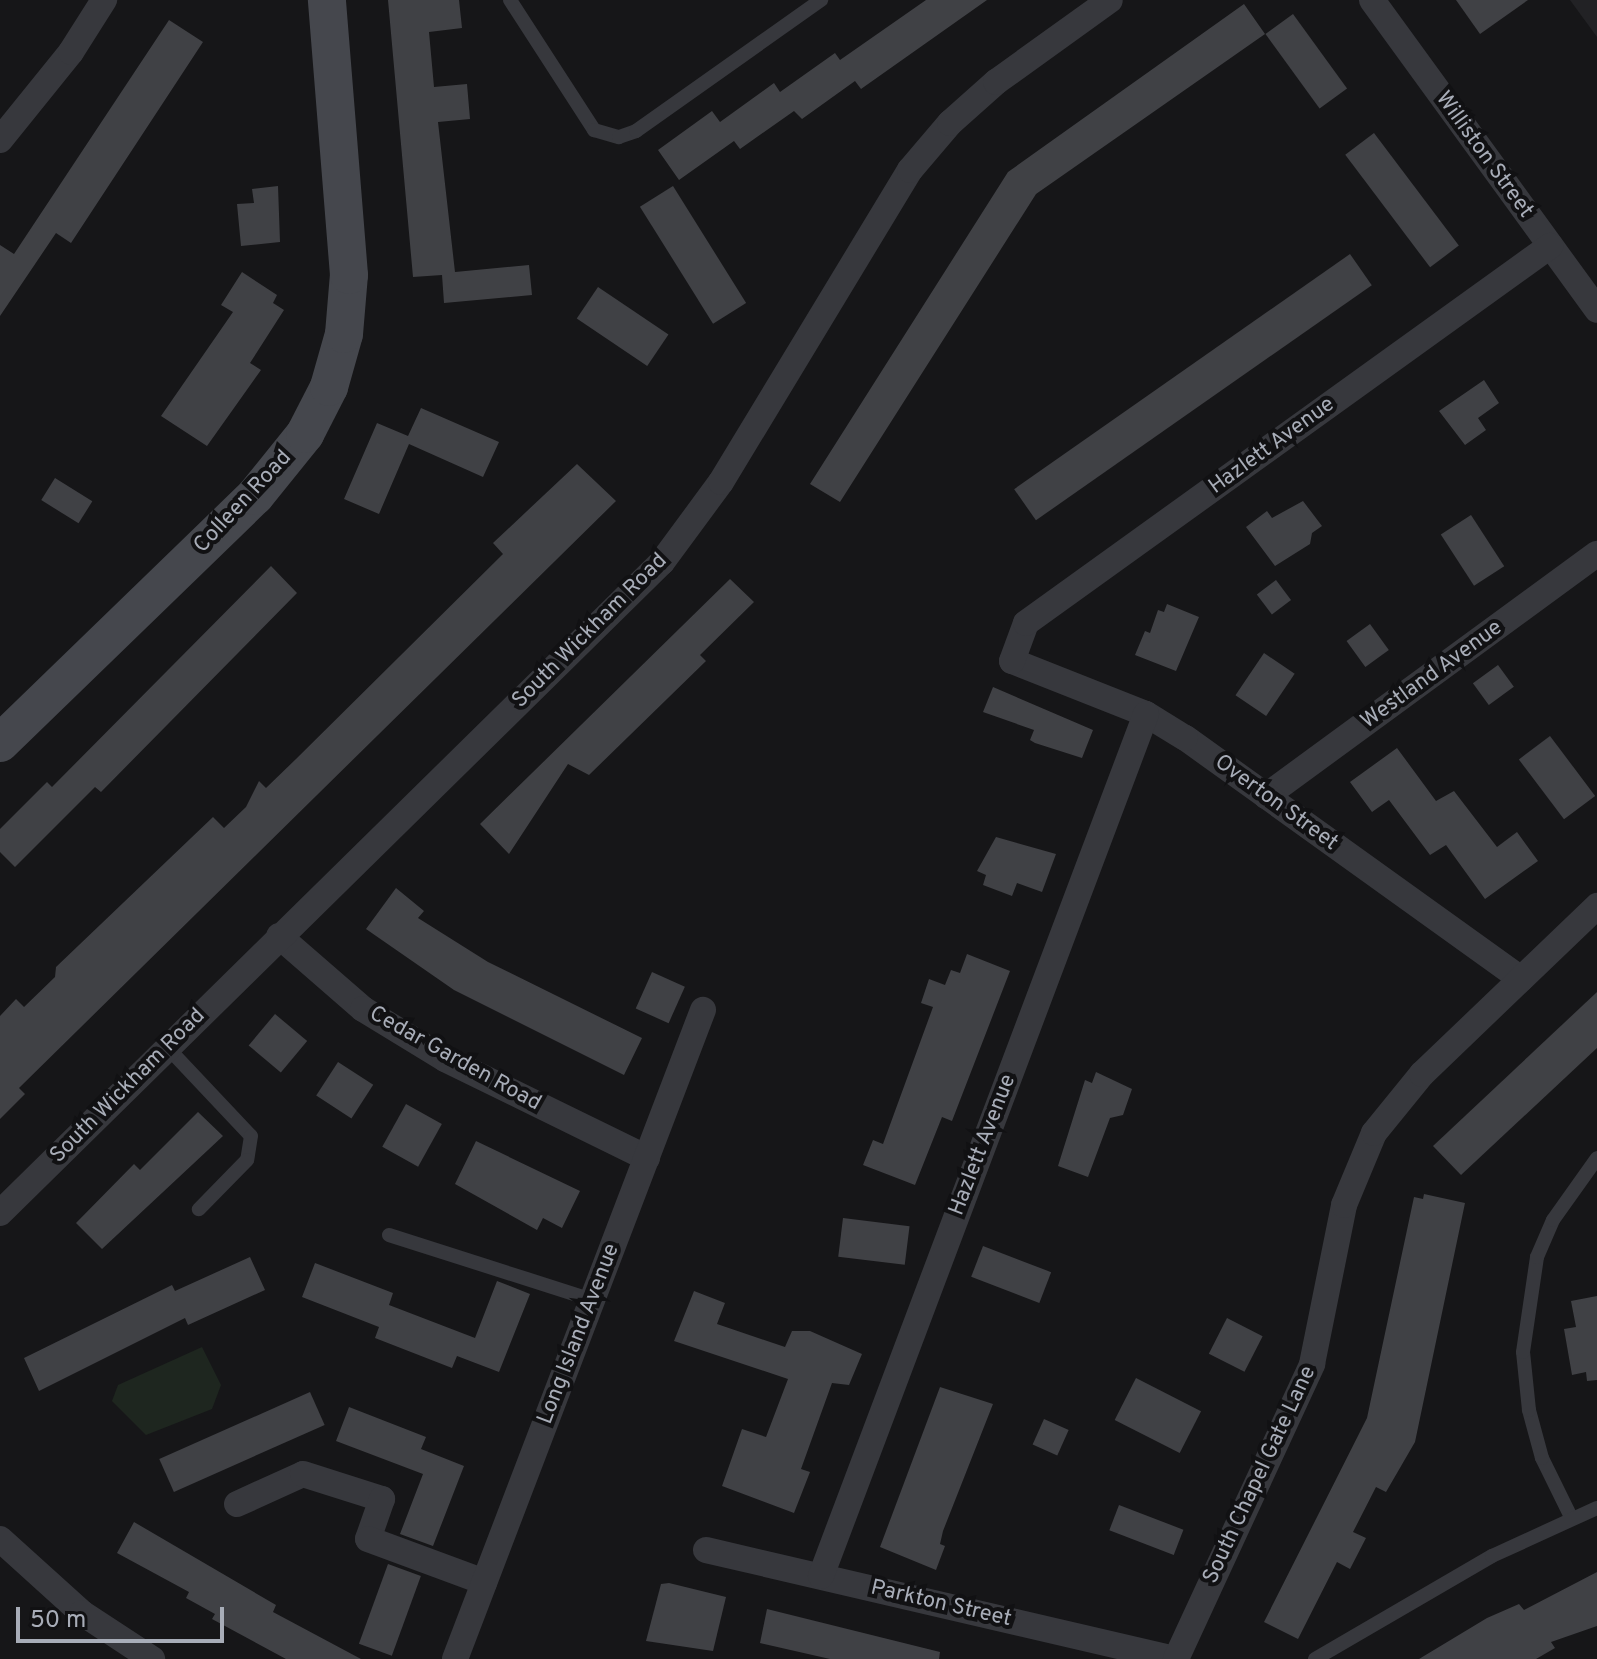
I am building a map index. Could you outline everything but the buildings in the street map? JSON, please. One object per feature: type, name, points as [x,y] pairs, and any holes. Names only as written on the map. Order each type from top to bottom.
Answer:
[{"type":"street","points":[[0,140],[71,52],[104,0]]},
{"type":"street","name":"Colleen Road","points":[[0,743],[255,496],[305,434],[329,387],[344,334],[349,275],[327,0]]},
{"type":"street","name":"South Wickham Road","points":[[0,1213],[693,525],[868,234],[910,170],[950,123],[996,82],[1110,0]]},
{"type":"street","name":"Williston Street","points":[[1372,0],[1597,310]]},
{"type":"street","name":"Hazlett Avenue","points":[[1012,661],[1026,623],[1550,246]]},
{"type":"street","name":"Westland Avenue","points":[[1266,796],[1597,554]]},
{"type":"street","name":"Overton Street","points":[[1012,661],[1146,714],[1521,979]]},
{"type":"street","name":"Hazlett Avenue","points":[[821,1576],[1146,714]]},
{"type":"street","name":"South Chapel Gate Lane","points":[[1176,1659],[1312,1364],[1344,1205],[1374,1133],[1422,1074],[1597,906]]},
{"type":"street","name":"Cedar Garden Road","points":[[279,936],[374,1016],[445,1059],[647,1158]]},
{"type":"street","name":"Long Island Avenue","points":[[455,1659],[703,1010]]},
{"type":"street","points":[[237,1504],[303,1474],[382,1499],[368,1539],[484,1582]]},
{"type":"street","points":[[0,1539],[82,1613],[152,1659]]},
{"type":"street","name":"Parkton Street","points":[[706,1550],[1176,1659]]},
{"type":"lane","points":[[510,0],[594,130],[619,137],[636,131],[821,0]]},
{"type":"lane","points":[[167,1047],[251,1136],[247,1160],[199,1209]]},
{"type":"lane","points":[[1571,1517],[1542,1458],[1529,1410],[1523,1352],[1537,1257],[1553,1220],[1597,1158]]},
{"type":"lane","points":[[389,1235],[593,1300]]},
{"type":"lane","points":[[1315,1659],[1492,1556],[1571,1517],[1597,1508]]},
{"type":"shaded area","points":[[1570,0],[1597,0],[1597,37]]},
{"type":"shaded area","points":[[202,1347],[221,1385],[212,1409],[146,1435],[112,1401],[118,1385]]}]
